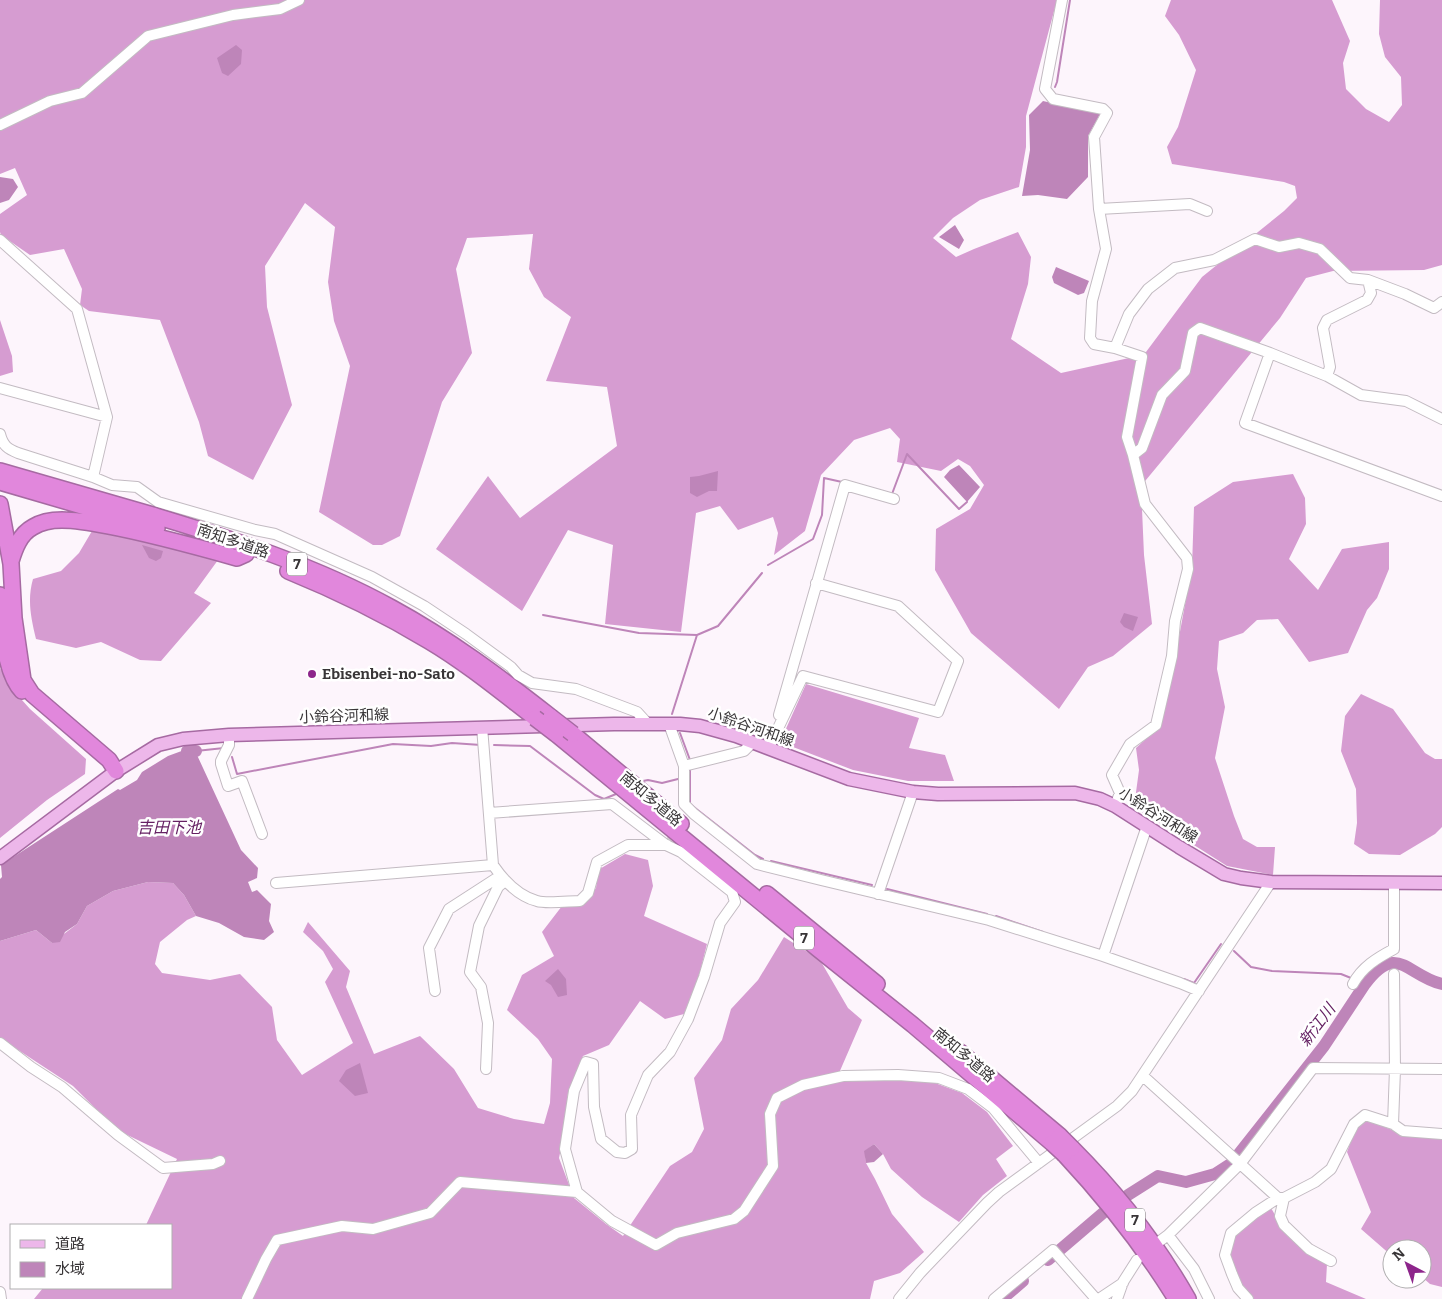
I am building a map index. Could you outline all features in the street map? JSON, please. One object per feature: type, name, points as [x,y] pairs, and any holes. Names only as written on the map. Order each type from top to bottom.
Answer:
[{"type":"highway","name":"南知多道路","points":[[6,474],[191,527],[282,558],[322,573],[362,592],[442,637],[487,667],[552,717],[1040,1118],[1056,1139]]},
{"type":"highway","name":"南知多道路","points":[[6,474],[246,554],[324,586],[366,606],[422,637],[481,676],[556,734],[1056,1139],[1112,1191],[1133,1216],[1158,1251],[1188,1299]]},
{"type":"highway","points":[[0,504],[10,564],[14,618],[23,680],[32,694],[109,760],[116,771]]},
{"type":"highway","points":[[10,564],[21,537],[32,527],[44,522],[60,519],[78,520],[123,528],[237,558],[246,554]]},
{"type":"highway","points":[[0,595],[7,662],[18,687],[34,705],[104,766],[116,771]]},
{"type":"highway","name":"南知多道路","points":[[1068,1151],[1150,1258],[1176,1299]]},
{"type":"main road","name":"小鈴谷河和線","points":[[0,858],[116,771],[158,745],[183,739],[229,735],[482,727],[669,724],[700,726],[736,736],[752,743],[770,746],[849,780],[913,792],[938,794],[1075,793],[1100,799],[1115,806],[1224,874],[1271,882],[1442,883]]},
{"type":"street","points":[[0,125],[50,101],[82,93],[148,36],[233,15],[280,9],[299,0]]},
{"type":"street","points":[[1062,0],[1045,88],[1053,99],[1103,109],[1107,113],[1094,137],[1099,209],[1106,249],[1092,301],[1090,338],[1094,344],[1115,348],[1142,357],[1127,437],[1145,504],[1187,558],[1188,569],[1175,621],[1172,656],[1156,725],[1130,744],[1112,775],[1120,793],[1115,806]]},
{"type":"street","points":[[1099,209],[1190,204],[1207,211]]},
{"type":"street","points":[[1115,348],[1129,314],[1148,289],[1176,268],[1214,260],[1255,239],[1279,247],[1299,243],[1320,249],[1350,278],[1368,280],[1405,294],[1434,308],[1442,302]]},
{"type":"street","points":[[0,240],[77,309],[107,417],[92,477]]},
{"type":"street","points":[[1328,376],[1330,367],[1323,328],[1327,320],[1367,300],[1371,293],[1368,280]]},
{"type":"street","points":[[1133,454],[1142,448],[1162,395],[1185,371],[1193,333],[1200,328],[1328,376],[1361,395],[1406,401],[1442,419]]},
{"type":"street","points":[[1270,353],[1246,423],[1442,496]]},
{"type":"street","points":[[0,388],[107,417]]},
{"type":"street","points":[[0,434],[2,442],[12,451],[112,485],[137,487],[158,502],[254,530],[275,534],[372,577],[424,606],[466,634],[528,681],[576,689],[637,712],[648,724]]},
{"type":"street","points":[[770,746],[846,485],[894,499]]},
{"type":"street","points":[[770,746],[803,676],[938,712],[958,661],[898,606],[816,583]]},
{"type":"street","points":[[669,724],[684,766],[684,804],[691,816],[757,864],[989,920],[1103,956],[1198,991]]},
{"type":"street","points":[[482,727],[493,865],[502,878],[516,891],[538,902],[580,900],[588,892],[597,862],[628,845],[668,844]]},
{"type":"street","points":[[229,735],[229,746],[221,760],[221,767],[228,786],[242,781],[262,834]]},
{"type":"street","points":[[684,766],[744,751],[752,743]]},
{"type":"street","points":[[878,894],[913,792]]},
{"type":"street","points":[[489,813],[612,804],[681,852],[732,892],[734,902],[720,923],[704,977],[688,1019],[670,1052],[648,1075],[631,1115],[632,1150],[625,1153],[617,1152],[601,1139],[594,1107],[593,1064],[586,1062],[574,1091],[564,1149],[578,1192],[612,1221],[656,1245],[677,1233],[734,1219],[744,1212],[773,1166],[770,1114],[777,1098],[803,1085],[843,1076],[898,1075],[939,1078],[968,1089],[993,1108],[1039,1163]]},
{"type":"street","points":[[1103,956],[1147,826]]},
{"type":"street","points":[[276,883],[493,865]]},
{"type":"street","points":[[435,991],[429,948],[449,909],[502,878]]},
{"type":"street","points":[[486,1070],[488,1023],[480,986],[470,972],[479,926],[502,878]]},
{"type":"street","points":[[899,1299],[920,1273],[988,1203],[1039,1163],[1118,1106],[1132,1091],[1271,882]]},
{"type":"street","points":[[1353,984],[1358,975],[1374,960],[1394,949],[1394,883]]},
{"type":"street","points":[[1393,1124],[1395,1068],[1394,974]]},
{"type":"street","points":[[0,1043],[62,1088],[118,1135],[163,1168],[213,1164],[220,1160]]},
{"type":"street","points":[[1209,1299],[1194,1269],[1164,1238],[1240,1164],[1313,1068],[1442,1069]]},
{"type":"street","points":[[1142,1076],[1281,1198]]},
{"type":"street","points":[[1248,1299],[1238,1288],[1226,1255],[1231,1233],[1255,1213],[1315,1182],[1332,1169],[1354,1124],[1365,1115],[1393,1124],[1403,1131],[1442,1134]]},
{"type":"street","points":[[247,1299],[277,1240],[342,1226],[373,1229],[430,1213],[460,1182],[578,1192]]},
{"type":"street","points":[[1281,1198],[1280,1216],[1284,1225],[1309,1250],[1331,1261]]},
{"type":"street","points":[[994,1299],[1057,1254],[1097,1299],[1123,1282]]},
{"type":"street","points":[[1117,1299],[1123,1282],[1137,1260]]},
{"type":"street","points":[[0,1292],[1,1299]]},
{"type":"shaded area","points":[[0,0],[1057,0],[1026,116],[1026,147],[1019,187],[980,200],[953,218],[933,238],[956,257],[1018,232],[1031,257],[1028,284],[1011,339],[1061,373],[1129,358],[1146,352],[1202,277],[1284,211],[1297,198],[1295,186],[1284,182],[1172,164],[1167,147],[1178,127],[1196,70],[1179,35],[1165,16],[1171,0],[1332,0],[1350,41],[1343,63],[1346,89],[1366,109],[1389,122],[1402,105],[1401,77],[1385,57],[1379,34],[1380,0],[1442,0],[1442,265],[1424,270],[1333,271],[1306,278],[1280,318],[1141,486],[1144,555],[1152,624],[1113,656],[1088,667],[1059,709],[971,633],[935,570],[936,529],[970,509],[984,485],[970,466],[958,459],[941,471],[897,462],[900,439],[890,428],[854,440],[821,475],[805,531],[774,555],[778,533],[773,517],[738,530],[720,506],[696,513],[681,632],[605,624],[613,545],[568,530],[522,611],[436,549],[488,476],[520,518],[617,446],[607,387],[546,381],[571,317],[544,297],[529,269],[533,234],[467,238],[456,269],[472,353],[442,402],[400,536],[382,545],[373,545],[319,512],[350,366],[334,321],[328,282],[335,227],[305,203],[265,266],[267,307],[292,405],[253,480],[208,456],[199,422],[160,320],[89,311],[80,305],[82,289],[64,249],[30,255],[1,235],[0,214],[27,195],[15,168],[0,174]]},
{"type":"shaded area","points":[[0,320],[12,356],[13,372],[0,376]]},
{"type":"shaded area","points":[[1293,474],[1305,498],[1306,524],[1289,559],[1318,590],[1342,549],[1389,542],[1389,569],[1377,598],[1367,610],[1348,653],[1309,662],[1278,619],[1257,620],[1243,633],[1219,641],[1217,669],[1225,707],[1215,758],[1243,839],[1257,847],[1275,847],[1273,875],[1227,866],[1134,807],[1139,770],[1136,748],[1160,726],[1192,567],[1194,507],[1233,482]]},
{"type":"shaded area","points":[[105,528],[218,560],[194,593],[211,603],[161,661],[140,660],[101,642],[76,648],[36,639],[30,602],[33,579],[61,571],[79,553],[92,531]]},
{"type":"shaded area","points":[[0,668],[13,690],[30,709],[86,759],[85,774],[47,800],[0,838]]},
{"type":"shaded area","points":[[806,684],[919,718],[909,748],[945,755],[954,781],[908,781],[853,770],[780,742]]},
{"type":"shaded area","points":[[1361,694],[1393,709],[1425,753],[1435,759],[1442,759],[1442,827],[1435,834],[1400,855],[1369,854],[1354,844],[1357,823],[1356,789],[1341,751],[1345,716]]},
{"type":"shaded area","points":[[625,854],[648,860],[653,886],[644,916],[707,944],[699,976],[684,1014],[665,1019],[640,1001],[609,1045],[583,1056],[568,1093],[565,1129],[559,1158],[574,1198],[606,1224],[623,1236],[670,1166],[692,1152],[704,1129],[694,1078],[722,1040],[731,1009],[758,980],[784,937],[820,960],[848,1008],[862,1020],[836,1080],[896,1080],[935,1083],[962,1093],[987,1112],[1013,1146],[996,1159],[1007,1176],[983,1195],[959,1222],[922,1197],[891,1169],[883,1154],[874,1144],[865,1151],[866,1163],[892,1214],[924,1252],[900,1273],[874,1281],[870,1299],[34,1299],[42,1289],[172,1289],[172,1224],[146,1224],[177,1159],[117,1130],[73,1086],[0,1038],[0,941],[36,930],[52,943],[77,924],[87,906],[113,891],[148,882],[173,883],[184,895],[196,916],[187,920],[160,942],[155,964],[162,973],[210,980],[240,974],[272,1007],[277,1040],[302,1075],[353,1043],[325,982],[333,969],[323,951],[303,932],[308,922],[350,971],[346,987],[374,1054],[420,1036],[454,1069],[478,1108],[514,1119],[544,1124],[550,1103],[552,1059],[538,1039],[507,1010],[522,975],[554,956],[542,932],[562,906],[582,904],[596,888],[598,870]]},
{"type":"shaded area","points":[[1365,1119],[1402,1134],[1442,1139],[1442,1287],[1432,1284],[1432,1239],[1382,1239],[1382,1247],[1361,1229],[1371,1212],[1347,1152],[1356,1127]]},
{"type":"shaded area","points":[[1271,1208],[1281,1225],[1327,1264],[1326,1282],[1366,1299],[1254,1299],[1242,1286],[1229,1255],[1234,1238],[1255,1217]]},
{"type":"water","points":[[236,45],[242,50],[241,64],[228,76],[222,73],[217,58]]},
{"type":"water","points":[[1043,101],[1100,114],[1088,136],[1088,177],[1067,199],[1038,195],[1022,196],[1030,150],[1029,115]]},
{"type":"water","points":[[0,177],[13,179],[18,187],[9,200],[0,203]]},
{"type":"water","points":[[955,225],[964,240],[959,249],[939,237]]},
{"type":"water","points":[[1056,267],[1089,281],[1084,293],[1078,295],[1054,283],[1052,277]]},
{"type":"water","points":[[959,465],[980,487],[967,502],[944,477],[950,470]]},
{"type":"water","points":[[718,471],[717,491],[709,491],[697,497],[690,493],[690,477]]},
{"type":"water","points":[[142,545],[163,551],[161,558],[156,561],[149,558]]},
{"type":"water","points":[[1124,613],[1138,617],[1133,631],[1124,627],[1120,622]]},
{"type":"water","name":"吉田下池","points":[[187,749],[187,754],[197,755],[241,850],[258,868],[257,878],[248,882],[252,892],[257,890],[271,904],[269,921],[274,932],[264,940],[244,937],[219,923],[196,916],[184,895],[173,883],[148,882],[113,891],[87,906],[77,924],[65,932],[60,942],[52,943],[36,930],[0,941],[1,865],[118,789],[120,790],[137,780],[142,772],[168,756]]},
{"type":"water","points":[[558,969],[566,979],[567,995],[558,997],[551,985],[545,981]]},
{"type":"water","points":[[360,1063],[368,1093],[355,1096],[339,1081],[346,1070]]},
{"type":"water","points":[[874,1144],[883,1154],[874,1162],[866,1163],[864,1151]]},
{"type":"waterway","points":[[1055,87],[1070,0]]},
{"type":"waterway","points":[[892,494],[907,454],[959,509],[967,502]]},
{"type":"waterway","points":[[768,565],[813,539],[822,515],[824,478],[842,482]]},
{"type":"waterway","points":[[697,635],[718,626],[762,573]]},
{"type":"waterway","points":[[543,615],[639,633],[697,635],[672,714]]},
{"type":"waterway","points":[[680,733],[690,760]]},
{"type":"waterway","points":[[232,757],[237,774],[393,744],[431,746],[452,743],[481,745]]},
{"type":"waterway","points":[[494,745],[530,746],[595,795],[604,799],[616,794]]},
{"type":"waterway","points":[[196,751],[224,748]]},
{"type":"waterway","points":[[187,751],[196,751]]},
{"type":"waterway","points":[[690,768],[690,804],[755,855],[763,859]]},
{"type":"waterway","points":[[643,781],[648,780],[662,783],[678,779]]},
{"type":"waterway","points":[[771,861],[872,885]]},
{"type":"waterway","points":[[887,889],[987,914]]},
{"type":"waterway","points":[[996,916],[1043,932]]},
{"type":"waterway","points":[[1184,979],[1194,983],[1221,944]]},
{"type":"waterway","points":[[1234,951],[1251,967],[1272,971],[1341,974],[1351,978]]},
{"type":"waterway","name":"新江川","points":[[1238,1155],[1324,1046],[1365,984],[1376,971],[1386,965],[1395,963],[1442,984]]},
{"type":"waterway","name":"新江川","points":[[1359,981],[1365,984]]},
{"type":"waterway","name":"新江川","points":[[1128,1195],[1158,1176],[1186,1182],[1215,1174],[1232,1163]]},
{"type":"waterway","name":"新江川","points":[[1048,1260],[1103,1213]]},
{"type":"waterway","name":"新江川","points":[[1002,1299],[1023,1281]]},
{"type":"tunnel","points":[[670,842],[689,819]]},
{"type":"place","name":"Ebisenbei-no-Sato","points":[[312,674]]}]
